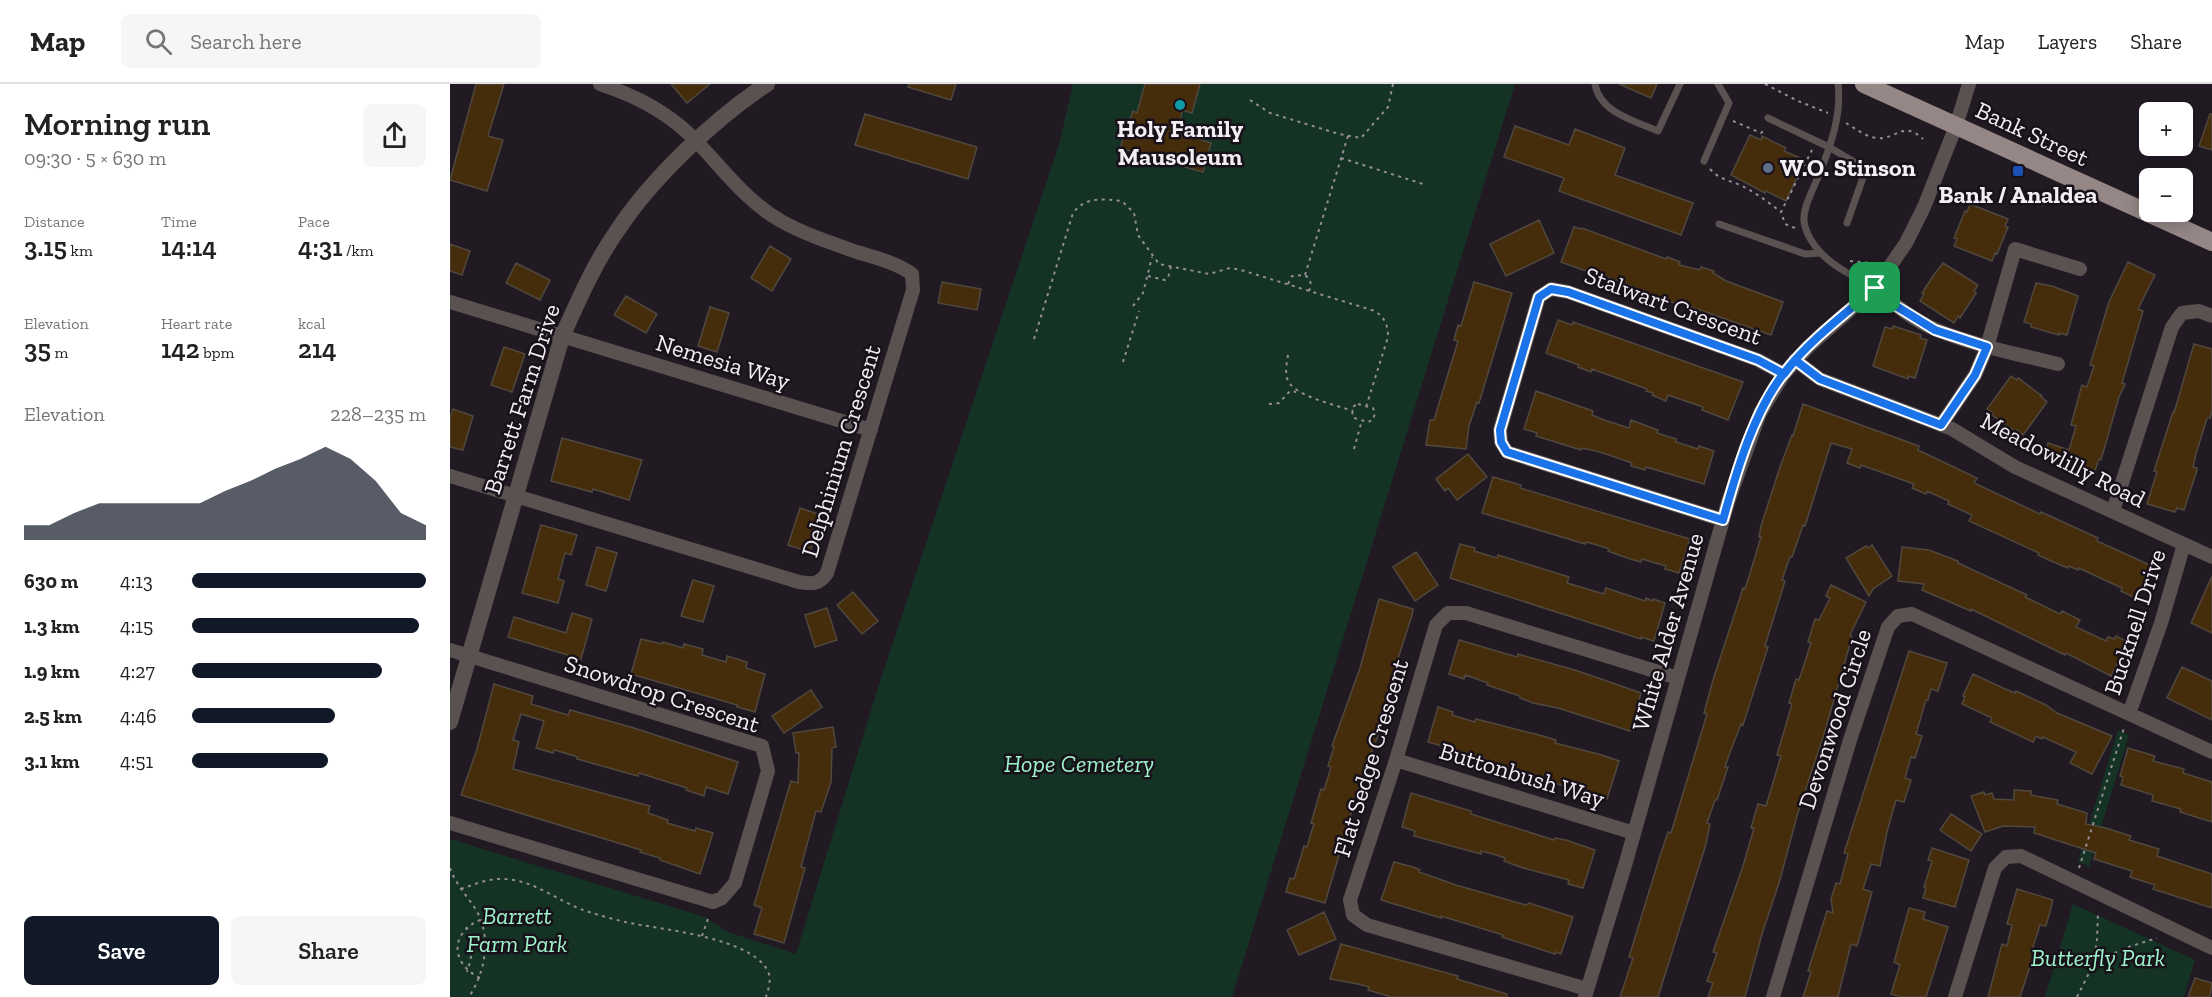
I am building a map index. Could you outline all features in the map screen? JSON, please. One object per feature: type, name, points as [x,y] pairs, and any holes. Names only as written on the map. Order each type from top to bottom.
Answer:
[{"type":"main road","name":"Bank Street","points":[[1864,84],[2212,242]]},
{"type":"street","points":[[600,84],[624,92],[664,113],[696,141]]},
{"type":"street","name":"Barrett Farm Drive","points":[[450,722],[562,337],[588,280],[617,230],[648,191],[696,141],[726,114],[767,84]]},
{"type":"street","name":"White Alder Avenue","points":[[1586,993],[1723,520],[1760,413],[1795,360],[1875,288],[1906,243],[1924,207],[1956,126],[1969,84]]},
{"type":"street","name":"Delphinium Crescent","points":[[516,496],[788,579],[815,584],[827,573],[913,290],[912,274],[900,266],[826,242],[780,220],[740,190],[696,141]]},
{"type":"street","points":[[1941,425],[1975,375],[1987,347],[2015,249],[2080,268]]},
{"type":"street","points":[[1875,288],[1896,306],[1935,330],[1987,347],[2058,364]]},
{"type":"street","name":"Stalwart Crescent","points":[[1723,520],[1507,452],[1501,442],[1500,430],[1539,297],[1551,289],[1568,292],[1758,360],[1784,374]]},
{"type":"street","name":"Nemesia Way","points":[[450,302],[871,430]]},
{"type":"street","points":[[2113,511],[2172,327],[2182,313],[2199,311],[2212,316]]},
{"type":"street","name":"Meadowlilly Road","points":[[1795,360],[1820,379],[1952,429],[2015,467],[2212,557]]},
{"type":"street","points":[[450,476],[516,496]]},
{"type":"street","name":"Bucknell Drive","points":[[2129,714],[2161,623],[2184,544]]},
{"type":"street","name":"Flat Sedge Crescent","points":[[1586,993],[1367,925],[1353,915],[1350,900],[1396,760],[1436,625],[1448,614],[1466,613],[1678,678]]},
{"type":"street","name":"Devonwood Circle","points":[[1773,997],[1850,740],[1888,627],[1898,616],[1912,614],[2212,752]]},
{"type":"street","points":[[450,650],[469,656]]},
{"type":"street","name":"Snowdrop Crescent","points":[[469,656],[762,746],[768,771],[735,883],[722,898],[713,902]]},
{"type":"street","name":"Buttonbush Way","points":[[1396,760],[1634,833]]},
{"type":"street","points":[[450,823],[713,902]]},
{"type":"street","points":[[1955,997],[1995,868],[2006,857],[2021,856],[2212,948]]},
{"type":"lane","points":[[1595,84],[1596,92],[1604,104],[1616,113],[1658,131],[1680,84]]},
{"type":"lane","points":[[1704,161],[1729,103],[1718,84]]},
{"type":"lane","points":[[1838,84],[1838,106],[1829,147],[1807,205],[1804,220],[1807,233],[1821,253],[1875,288]]},
{"type":"lane","points":[[1768,118],[1829,147],[1866,169],[1847,223]]},
{"type":"lane","points":[[1719,224],[1805,254],[1821,253]]},
{"type":"path","points":[[1250,99],[1270,112],[1361,138],[1388,107],[1393,84]]},
{"type":"path","points":[[1305,275],[1348,136]]},
{"type":"path","points":[[1341,158],[1423,184]]},
{"type":"path","points":[[1704,161],[1717,176],[1763,198],[1781,212]]},
{"type":"path","points":[[1034,339],[1073,213],[1084,202],[1095,199],[1122,201],[1134,213],[1138,235],[1159,264],[1209,274],[1230,268],[1241,270],[1375,311],[1386,321],[1388,337],[1365,406]]},
{"type":"path","points":[[1133,306],[1140,300],[1152,257]]},
{"type":"path","points":[[1846,260],[1862,264],[1871,263]]},
{"type":"path","points":[[1148,276],[1165,280],[1168,278],[1171,266]]},
{"type":"path","points":[[1288,284],[1292,276],[1305,275],[1310,279],[1309,291]]},
{"type":"path","points":[[1123,363],[1139,311]]},
{"type":"path","points":[[1288,354],[1287,378],[1290,386],[1299,393]]},
{"type":"path","points":[[1269,404],[1278,403],[1290,391],[1353,411]]},
{"type":"path","points":[[1358,404],[1365,406],[1373,408],[1375,413],[1373,420],[1354,418],[1352,415],[1354,406],[1358,404]]},
{"type":"path","points":[[1354,449],[1362,420]]},
{"type":"path","points":[[2074,882],[2129,714]]},
{"type":"path","points":[[450,868],[480,920],[485,951],[480,978],[469,997]]},
{"type":"path","points":[[461,889],[496,879],[515,880],[608,918],[702,936],[742,951],[761,962],[770,979],[766,997]]},
{"type":"path","points":[[702,936],[713,902]]},
{"type":"path","points":[[2078,997],[2094,963],[2098,912]]},
{"type":"path","points":[[453,943],[466,927],[480,920]]},
{"type":"path","points":[[466,927],[471,945],[467,972]]},
{"type":"path","points":[[2094,963],[2125,948],[2157,938]]},
{"type":"path","points":[[457,963],[467,972],[480,978]]},
{"type":"green space","name":"Hope Cemetery","points":[[1073,84],[1515,84],[1232,997],[450,997],[450,839],[705,917],[728,932],[796,954],[876,694],[1059,145]]},
{"type":"green space","points":[[2118,730],[2129,735],[2089,867],[2078,861]]},
{"type":"green space","name":"Butterfly Park","points":[[2073,904],[2195,960],[2184,997],[2045,997]]},
{"type":"building","points":[[476,84],[504,84],[488,136],[503,140],[487,191],[450,180]]},
{"type":"building","points":[[671,84],[710,84],[687,103]]},
{"type":"building","points":[[909,84],[956,84],[951,100],[908,87]]},
{"type":"building","points":[[1145,84],[1200,84],[1192,113],[1182,110],[1179,133],[1211,143],[1203,172],[1120,148],[1133,111],[1137,113]]},
{"type":"building","points":[[1619,84],[1657,84],[1651,98]]},
{"type":"building","points":[[865,114],[977,147],[968,179],[855,145]]},
{"type":"building","points":[[2210,114],[2212,114],[2212,150],[2199,146]]},
{"type":"building","points":[[1515,126],[1569,145],[1575,129],[1625,148],[1615,175],[1693,203],[1681,235],[1559,191],[1564,178],[1504,157]]},
{"type":"building","name":"W.O. Stinson","points":[[1750,135],[1761,140],[1762,136],[1786,148],[1784,151],[1805,160],[1786,201],[1731,175]]},
{"type":"building","points":[[1970,204],[2008,219],[2005,226],[2008,227],[1992,261],[1954,246],[1957,239],[1954,238]]},
{"type":"building","points":[[1539,220],[1554,253],[1506,276],[1490,244]]},
{"type":"building","points":[[1574,227],[1666,259],[1667,257],[1680,262],[1679,265],[1714,271],[1713,273],[1726,281],[1783,302],[1771,335],[1680,303],[1679,305],[1590,270],[1589,272],[1561,262]]},
{"type":"building","points":[[450,244],[470,251],[462,275],[450,271]]},
{"type":"building","points":[[770,246],[791,259],[772,291],[751,278]]},
{"type":"building","points":[[2128,262],[2155,275],[2138,309],[2143,311],[2122,383],[2125,384],[2119,397],[2101,460],[2099,459],[2094,473],[2067,463],[2068,460],[2045,453],[2048,443],[2069,450],[2076,426],[2071,425],[2082,385],[2087,387],[2094,366],[2090,365],[2109,302]]},
{"type":"building","points":[[516,263],[550,280],[540,300],[506,283]]},
{"type":"building","points":[[1943,263],[1978,285],[1974,292],[1976,293],[1960,318],[1958,316],[1954,323],[1920,301],[1924,294],[1922,293]]},
{"type":"building","points":[[942,282],[981,289],[977,310],[938,303]]},
{"type":"building","points":[[1474,282],[1512,293],[1479,403],[1477,402],[1469,426],[1466,449],[1426,445],[1430,420],[1434,420],[1458,341],[1454,340],[1458,325],[1461,326]]},
{"type":"building","points":[[2036,283],[2052,286],[2078,296],[2067,335],[2031,327],[2031,324],[2024,322]]},
{"type":"building","points":[[626,296],[657,314],[646,333],[614,315]]},
{"type":"building","points":[[710,307],[729,313],[717,352],[698,346]]},
{"type":"building","points":[[1558,320],[1572,325],[1573,322],[1743,382],[1728,420],[1702,410],[1703,407],[1668,395],[1666,401],[1652,395],[1653,393],[1646,391],[1647,389],[1592,369],[1591,372],[1546,353]]},
{"type":"building","points":[[1893,326],[1921,335],[1920,338],[1927,340],[1915,378],[1908,376],[1908,379],[1873,366],[1885,327],[1892,329]]},
{"type":"building","points":[[2194,344],[2212,349],[2212,411],[2210,418],[2207,418],[2196,454],[2193,467],[2197,470],[2184,510],[2177,508],[2175,512],[2147,504],[2157,472],[2154,471]]},
{"type":"building","points":[[504,347],[525,354],[512,392],[491,385]]},
{"type":"building","points":[[2011,376],[2017,380],[2018,378],[2047,402],[2023,435],[1992,415],[1993,413],[1987,409]]},
{"type":"building","points":[[1536,391],[1593,411],[1592,415],[1604,420],[1629,428],[1631,420],[1658,430],[1657,433],[1676,439],[1676,442],[1714,451],[1704,484],[1646,467],[1645,470],[1631,466],[1632,463],[1600,452],[1582,448],[1581,450],[1536,436],[1537,433],[1524,429]]},
{"type":"building","points":[[1803,404],[1919,446],[1918,450],[1977,478],[1974,483],[2098,538],[2097,541],[2150,565],[2145,576],[2149,578],[2144,590],[2139,588],[2135,598],[2121,591],[2122,588],[2079,568],[2078,570],[2069,566],[2068,568],[2051,561],[2038,555],[2039,553],[1969,521],[1972,515],[1927,491],[1926,494],[1912,488],[1914,484],[1861,465],[1860,468],[1847,463],[1852,449],[1831,443],[1805,526],[1803,525],[1782,580],[1785,581],[1765,646],[1768,647],[1743,725],[1741,724],[1729,755],[1725,767],[1728,767],[1707,823],[1710,824],[1706,844],[1658,997],[1620,997],[1633,958],[1629,957],[1659,859],[1668,832],[1671,833],[1707,714],[1704,713],[1713,680],[1751,570],[1761,537],[1759,537],[1761,526],[1780,467]]},
{"type":"building","points":[[453,409],[473,416],[463,450],[450,447],[450,418]]},
{"type":"building","points":[[562,438],[642,460],[629,500],[593,489],[592,492],[551,481]]},
{"type":"building","points":[[1468,454],[1487,477],[1457,500],[1448,488],[1445,491],[1436,479]]},
{"type":"building","points":[[1493,477],[1521,485],[1520,488],[1690,539],[1679,573],[1665,569],[1666,566],[1642,559],[1641,562],[1627,558],[1597,545],[1586,542],[1585,544],[1482,513]]},
{"type":"building","points":[[800,508],[821,515],[810,552],[788,545]]},
{"type":"building","points":[[541,525],[577,535],[571,555],[565,553],[558,579],[564,581],[558,603],[522,593]]},
{"type":"building","points":[[1460,544],[1497,558],[1498,555],[1569,577],[1567,583],[1604,594],[1606,588],[1645,601],[1646,598],[1665,603],[1654,641],[1641,637],[1641,639],[1450,578]]},
{"type":"building","points":[[1872,545],[1892,576],[1873,589],[1869,596],[1846,558]]},
{"type":"building","points":[[597,547],[617,553],[606,591],[586,585]]},
{"type":"building","points":[[1902,547],[1929,550],[1958,561],[2060,614],[2062,611],[2080,620],[2076,627],[2106,641],[2108,637],[2114,639],[2116,636],[2128,642],[2111,676],[1971,609],[1971,611],[1922,590],[1924,584],[1898,581]]},
{"type":"building","points":[[1416,552],[1438,585],[1415,601],[1393,567]]},
{"type":"building","points":[[2212,576],[2212,633],[2191,623]]},
{"type":"building","points":[[693,580],[714,586],[703,622],[681,616]]},
{"type":"building","points":[[1831,585],[1866,602],[1850,635],[1852,637],[1824,734],[1797,816],[1745,997],[1708,997],[1713,983],[1707,981],[1717,953],[1713,952],[1743,866],[1758,804],[1766,806],[1781,756],[1777,755],[1792,704],[1789,703],[1796,679],[1799,680],[1811,643],[1808,642],[1815,619],[1819,620],[1830,598],[1826,596]]},
{"type":"building","points":[[853,592],[878,621],[862,634],[837,605]]},
{"type":"building","points":[[1379,599],[1413,609],[1412,615],[1396,665],[1398,666],[1380,730],[1360,783],[1325,903],[1286,892],[1290,878],[1294,879],[1304,846],[1307,847],[1321,789],[1324,790],[1331,767],[1328,766],[1334,747],[1332,746],[1360,668]]},
{"type":"building","points":[[827,608],[837,640],[815,647],[805,615]]},
{"type":"building","points":[[572,613],[592,619],[581,659],[508,637],[514,617],[566,633]]},
{"type":"building","points":[[641,639],[683,648],[684,644],[703,649],[702,655],[726,662],[727,656],[747,662],[746,668],[765,674],[755,712],[631,674]]},
{"type":"building","points":[[1459,640],[1517,657],[1518,654],[1578,671],[1641,693],[1630,731],[1558,708],[1533,703],[1465,675],[1464,679],[1449,674]]},
{"type":"building","points":[[1909,651],[1947,663],[1938,691],[1931,689],[1928,700],[1926,700],[1916,734],[1922,736],[1915,758],[1911,757],[1905,778],[1911,780],[1904,802],[1896,800],[1880,866],[1871,864],[1863,889],[1872,892],[1857,946],[1851,944],[1838,997],[1803,997],[1811,972],[1808,971],[1827,911],[1833,913],[1831,899],[1836,883],[1840,884],[1848,854],[1844,853]]},
{"type":"building","points":[[2182,667],[2212,681],[2212,720],[2167,698]]},
{"type":"building","points":[[1973,674],[2015,693],[2016,691],[2046,705],[2057,713],[2112,736],[2092,774],[2070,763],[2076,752],[2043,737],[2042,739],[2036,736],[2033,742],[1990,722],[1992,718],[1962,704],[1965,697],[1963,696]]},
{"type":"building","points":[[494,684],[533,696],[531,704],[568,715],[570,710],[738,762],[728,794],[706,787],[704,796],[686,790],[687,788],[639,773],[638,776],[554,750],[553,753],[536,748],[544,721],[521,714],[513,740],[519,742],[513,769],[650,806],[648,813],[668,820],[667,823],[695,831],[696,828],[713,833],[700,874],[640,852],[641,850],[461,795],[477,749]]},
{"type":"building","points":[[811,690],[822,707],[784,733],[772,716]]},
{"type":"building","points":[[1438,707],[1453,712],[1452,715],[1475,722],[1476,719],[1543,736],[1556,740],[1555,743],[1619,761],[1607,799],[1428,742]]},
{"type":"building","points":[[833,727],[836,747],[832,748],[831,782],[821,812],[816,811],[801,867],[805,868],[784,943],[754,934],[762,908],[754,905],[791,781],[798,783],[799,753],[796,753],[793,733]]},
{"type":"building","points":[[2128,748],[2155,756],[2153,761],[2184,769],[2183,773],[2212,782],[2212,822],[2180,812],[2181,809],[2152,801],[2153,795],[2121,785],[2123,777],[2120,776]]},
{"type":"building","points":[[2014,790],[2031,791],[2031,795],[2058,800],[2057,804],[2087,813],[2086,824],[2131,836],[2129,840],[2159,849],[2157,856],[2212,874],[2212,908],[2153,889],[2155,885],[2130,877],[2132,871],[2094,859],[2096,853],[2034,833],[2035,827],[2003,826],[1985,832],[1971,796],[1984,792],[1985,795],[1992,793],[1994,799],[2014,800]]},
{"type":"building","points":[[1411,793],[1554,840],[1555,838],[1566,840],[1595,850],[1583,888],[1568,884],[1569,880],[1504,861],[1505,858],[1493,854],[1481,851],[1481,854],[1414,836],[1415,831],[1402,827]]},
{"type":"building","points":[[1951,814],[1982,834],[1971,851],[1940,830]]},
{"type":"building","points":[[1932,848],[1969,860],[1955,907],[1923,898],[1932,861],[1928,860]]},
{"type":"building","points":[[1394,862],[1413,867],[1420,870],[1419,872],[1456,885],[1526,905],[1529,903],[1573,917],[1561,954],[1556,952],[1555,954],[1441,916],[1441,918],[1381,900]]},
{"type":"building","points":[[2017,889],[2053,900],[2046,926],[2040,925],[2031,953],[2034,954],[2020,997],[1988,997],[2002,944],[2007,946],[2012,925],[2007,924]]},
{"type":"building","points":[[1909,908],[1925,912],[1923,919],[1948,927],[1926,997],[1902,997],[1891,994],[1900,965],[1894,962]]},
{"type":"building","points":[[1324,912],[1336,939],[1299,955],[1287,930]]},
{"type":"building","points":[[1341,944],[1458,976],[1457,979],[1507,994],[1507,997],[1391,997],[1368,990],[1369,987],[1330,979]]},
{"type":"building","points":[[2195,978],[2212,983],[2210,997],[2188,997]]},
{"type":"place","name":"Holy Family Mausoleum","points":[[1180,105]]},
{"type":"place","name":"W.O. Stinson","points":[[1768,168]]},
{"type":"place","name":"Bank / Analdea","points":[[2018,171]]},
{"type":"route","points":[[1875,288],[1795,360],[1771,393],[1760,413],[1723,520],[1507,452],[1501,442],[1500,430],[1539,297],[1551,289],[1568,292],[1758,360],[1784,374],[1795,360],[1820,379],[1941,425],[1975,375],[1987,347],[1935,330],[1896,306],[1875,288]]},
{"type":"park label","name":"Barrett Farm Park","points":[[517,930]]}]
